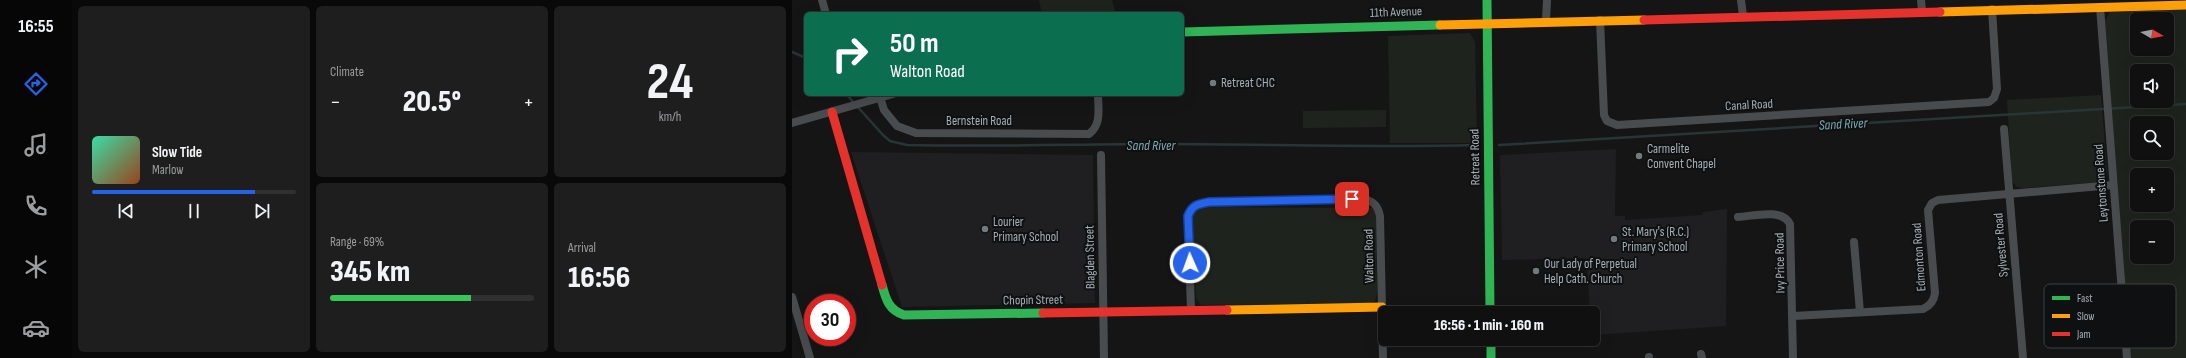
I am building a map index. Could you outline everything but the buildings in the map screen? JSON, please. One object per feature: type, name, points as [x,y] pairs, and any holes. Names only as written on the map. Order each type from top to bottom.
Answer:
[{"type":"street","points":[[822,0],[825,12]]},
{"type":"street","name":"Retreat Road","points":[[1487,0],[1490,306]]},
{"type":"street","points":[[1546,21],[1547,0]]},
{"type":"street","points":[[1741,0],[1743,16]]},
{"type":"street","points":[[1921,0],[1922,11]]},
{"type":"street","name":"11th Avenue","points":[[1184,32],[1487,22],[2100,7],[2143,3],[2186,4]]},
{"type":"street","name":"Leytonstone Road","points":[[2100,7],[2121,284]]},
{"type":"street","name":"Canal Road","points":[[1600,20],[1604,115],[1607,121],[1614,125],[1985,103],[1994,98],[1997,89],[1992,10]]},
{"type":"street","name":"Bernstein Road","points":[[877,97],[884,110],[897,126],[916,133],[1089,134],[1095,129],[1098,122],[1098,96]]},
{"type":"street","points":[[792,123],[847,108],[877,97]]},
{"type":"street","name":"Chopin Street","points":[[832,112],[883,292],[887,303],[895,312],[908,316],[1103,311],[1378,307]]},
{"type":"street","name":"Sylvester Road","points":[[2004,129],[2023,358]]},
{"type":"street","name":"Blagden Street","points":[[1101,156],[1104,358]]},
{"type":"street","name":"Edmonton Road","points":[[1793,316],[1923,309],[1931,304],[1935,293],[1928,214],[1932,203],[1941,200],[2113,185]]},
{"type":"street","name":"Walton Road","points":[[1191,310],[1188,216],[1191,209],[1196,204],[1209,202],[1365,199],[1372,201],[1378,207],[1380,216],[1382,306]]},
{"type":"street","name":"Ivy Price Road","points":[[1738,217],[1780,214],[1789,220],[1791,228],[1794,358]]},
{"type":"street","points":[[1854,242],[1860,312]]},
{"type":"street","points":[[792,298],[810,358]]},
{"type":"street","name":"Walton Road","points":[[1383,346],[1383,358]]},
{"type":"street","points":[[1491,346],[1491,358]]},
{"type":"street","name":"Leytonstone Road","points":[[2126,348],[2127,358]]},
{"type":"shaded area","points":[[1039,0],[1112,0],[1115,12],[1042,12]]},
{"type":"shaded area","points":[[2186,9],[2186,358],[2131,358],[2130,348],[2176,348],[2176,284],[2125,284],[2105,21],[2110,12]]},
{"type":"shaded area","points":[[1470,33],[1475,42],[1477,143],[1390,143],[1388,36]]},
{"type":"shaded area","points":[[2101,95],[2107,170],[2106,178],[2100,182],[2023,188],[2017,187],[2012,181],[2007,100]]},
{"type":"shaded area","points":[[1386,110],[1386,127],[1303,128],[1303,111]]},
{"type":"shaded area","name":"St. Mary's (R.C.) Primary School","points":[[1616,149],[1615,216],[1625,216],[1625,220],[1702,215],[1703,212],[1727,209],[1726,326],[1600,335],[1600,306],[1589,306],[1586,258],[1502,260],[1500,155]]},
{"type":"shaded area","name":"Lourier Primary School","points":[[851,152],[1093,155],[1095,303],[902,307]]},
{"type":"shaded area","points":[[1201,207],[1373,208],[1376,213],[1377,293],[1375,301],[1370,303],[1201,305],[1196,298],[1193,214]]},
{"type":"waterway","name":"Sand River","points":[[792,52],[804,57]]},
{"type":"waterway","name":"Sand River","points":[[848,96],[890,141],[907,145],[1476,145]]},
{"type":"waterway","name":"Sand River","points":[[1499,145],[2186,104]]},
{"type":"traffic: fast","points":[[1487,0],[1490,306]]},
{"type":"traffic: fast","points":[[1184,32],[1440,25]]},
{"type":"traffic: fast","points":[[882,285],[889,304],[899,313],[904,315],[1043,313]]},
{"type":"traffic: fast","points":[[1491,346],[1491,358]]},
{"type":"traffic: slow","points":[[1940,12],[2186,5]]},
{"type":"traffic: slow","points":[[1440,25],[1644,20]]},
{"type":"traffic: slow","points":[[1227,310],[1378,307]]},
{"type":"traffic: jam","points":[[1644,20],[1940,12]]},
{"type":"traffic: jam","points":[[832,112],[882,285]]},
{"type":"traffic: jam","points":[[1043,313],[1227,310]]},
{"type":"place","name":"Retreat CHC","points":[[1213,83]]},
{"type":"place","name":"Carmelite Convent Chapel","points":[[1639,156]]},
{"type":"place","name":"Lourier Primary School","points":[[985,229]]},
{"type":"place","name":"St. Mary's (R.C.) Primary School","points":[[1614,239]]},
{"type":"place","name":"Our Lady of Perpetual Help Cath. Church","points":[[1536,271]]},
{"type":"route","points":[[1190,263],[1188,216],[1191,209],[1196,204],[1209,202],[1352,199]]}]
